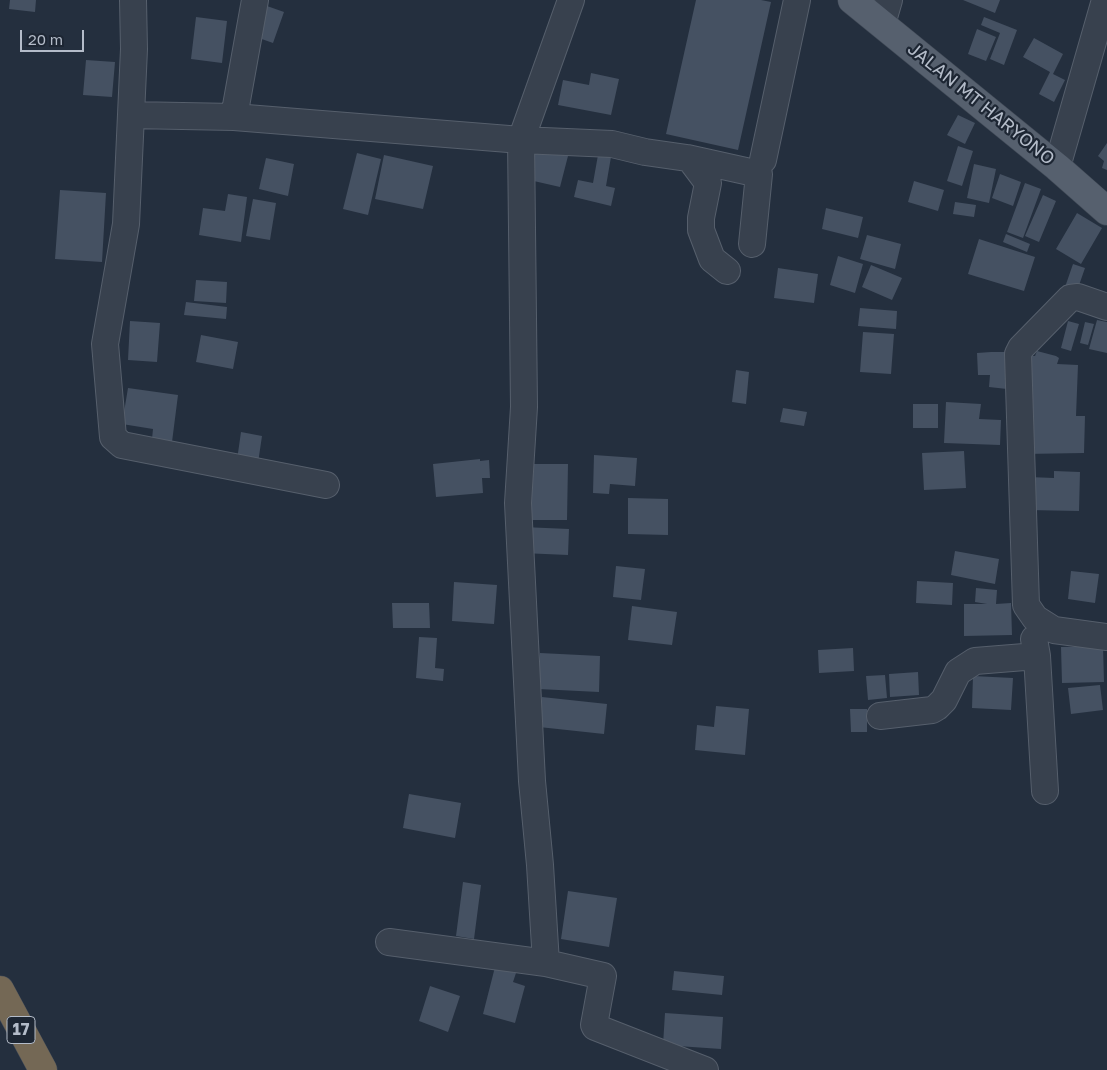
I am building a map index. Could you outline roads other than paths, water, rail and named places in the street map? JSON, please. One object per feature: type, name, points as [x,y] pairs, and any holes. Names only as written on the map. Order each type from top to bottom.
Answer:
[{"type":"highway","name":"17","points":[[0,990],[43,1070]]},
{"type":"main road","name":"JALAN MT HARYONO","points":[[852,0],[886,12],[1107,211]]},
{"type":"street","points":[[134,0],[134,49],[126,224],[105,344],[113,437],[122,445],[326,485]]},
{"type":"street","points":[[234,118],[255,0]]},
{"type":"street","points":[[546,963],[540,865],[532,781],[518,504],[524,407],[521,140],[571,0]]},
{"type":"street","points":[[762,160],[797,0]]},
{"type":"street","points":[[1057,167],[1105,0]]},
{"type":"street","points":[[131,115],[234,118],[521,140],[612,144],[645,152],[690,159],[760,174],[752,244]]},
{"type":"street","points":[[690,159],[708,183],[701,218],[701,230],[712,259],[726,271]]},
{"type":"street","points":[[1107,307],[1078,297],[1070,298],[1021,348],[1018,354],[1026,605],[1042,624],[1054,630],[1107,637]]},
{"type":"street","points":[[1030,611],[1037,656],[1045,791]]},
{"type":"street","points":[[880,716],[937,708],[944,700],[958,672],[975,661],[1037,656]]},
{"type":"street","points":[[389,942],[546,963],[603,976],[595,1027],[706,1070]]}]
